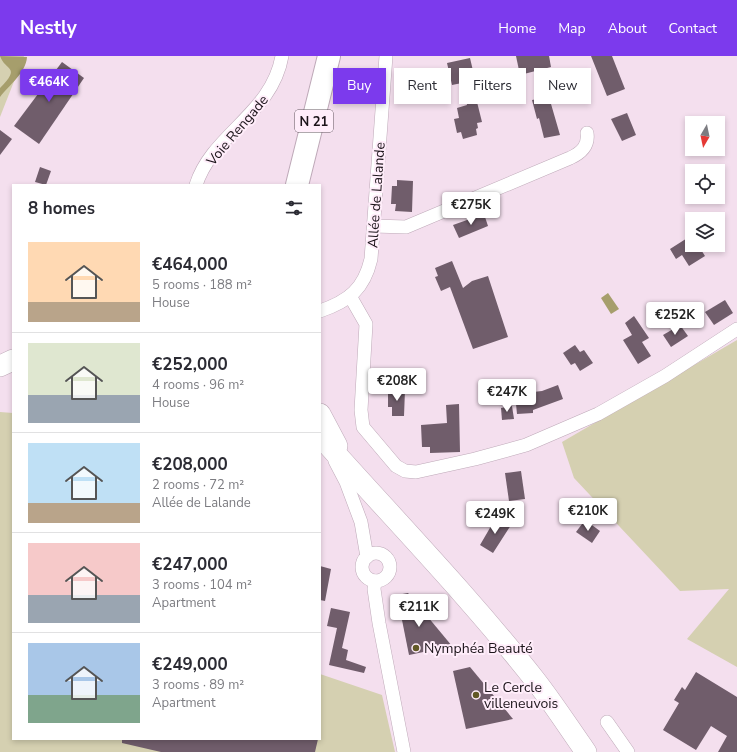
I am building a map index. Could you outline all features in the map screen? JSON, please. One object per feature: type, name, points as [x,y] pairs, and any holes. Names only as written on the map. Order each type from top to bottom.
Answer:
[{"type":"highway","name":"N 21","points":[[286,184],[315,56]]},
{"type":"highway","name":"N 21","points":[[297,184],[329,56]]},
{"type":"main road","points":[[0,367],[12,361]]},
{"type":"main road","points":[[0,367],[12,366]]},
{"type":"main road","points":[[321,416],[350,469]]},
{"type":"main road","points":[[323,439],[432,559],[483,618],[535,681],[586,752]]},
{"type":"street","name":"Voie Rengade","points":[[197,182],[207,163],[228,137],[258,108],[272,87],[282,56]]},
{"type":"street","name":"Allée de Lalande","points":[[321,311],[335,306],[350,296],[360,286],[368,273],[374,226],[386,56]]},
{"type":"street","points":[[374,226],[406,227],[570,158],[585,147],[588,140],[587,133]]},
{"type":"street","points":[[350,296],[366,324],[361,410],[363,427],[396,466],[405,470],[416,472],[475,460],[526,445],[598,414],[665,376],[737,329]]},
{"type":"street","points":[[323,439],[346,482],[360,522],[367,557]]},
{"type":"street","points":[[377,553],[387,559],[389,565],[386,576],[375,581],[367,577],[362,569],[364,560],[367,557],[377,553]]},
{"type":"street","points":[[375,581],[379,623],[404,752]]},
{"type":"street","points":[[607,722],[628,752]]},
{"type":"shaded area","points":[[0,56],[24,56],[0,117]]},
{"type":"shaded area","points":[[0,56],[27,57],[24,68],[20,74],[0,97],[0,88],[7,81],[11,72]]},
{"type":"shaded area","points":[[608,293],[619,309],[611,314],[601,298]]},
{"type":"shaded area","points":[[737,340],[737,667],[687,639],[729,589],[680,591],[574,478],[562,442]]},
{"type":"shaded area","points":[[0,412],[12,413],[12,740],[321,740],[321,674],[382,695],[395,752],[0,752]]},
{"type":"building","points":[[516,56],[549,56],[551,67],[534,68],[534,71],[526,73],[526,68],[519,68]]},
{"type":"building","points":[[591,56],[612,56],[625,89],[607,96]]},
{"type":"building","points":[[470,58],[472,68],[459,68],[459,84],[452,85],[451,68],[448,68],[447,63]]},
{"type":"building","points":[[62,62],[84,78],[39,144],[14,126]]},
{"type":"building","points":[[532,100],[534,100],[534,104],[551,104],[560,135],[544,138],[539,118],[537,119]]},
{"type":"building","points":[[478,104],[482,122],[477,123],[477,135],[463,139],[461,132],[457,133],[454,119],[459,118],[457,108]]},
{"type":"building","points":[[627,113],[636,135],[622,141],[611,119]]},
{"type":"building","points":[[0,130],[12,139],[0,155]]},
{"type":"building","points":[[40,167],[51,171],[46,184],[35,182]]},
{"type":"building","points":[[397,180],[413,181],[412,212],[395,211],[396,204],[391,204],[392,186],[397,186]]},
{"type":"building","points":[[484,214],[488,226],[459,238],[453,225]]},
{"type":"building","points":[[685,239],[685,252],[702,252],[705,256],[689,266],[682,255],[676,259],[670,249]]},
{"type":"building","points":[[452,261],[463,288],[472,281],[488,276],[508,337],[473,349],[450,287],[441,291],[435,277],[438,276],[435,268]]},
{"type":"building","points":[[725,300],[733,313],[714,325],[705,312]]},
{"type":"building","points":[[634,316],[649,338],[642,342],[651,356],[638,364],[623,340],[632,335],[625,323]]},
{"type":"building","points":[[680,325],[688,336],[671,347],[663,335]]},
{"type":"building","points":[[575,345],[580,352],[584,350],[593,363],[580,371],[575,363],[571,365],[563,353]]},
{"type":"building","points":[[558,385],[563,399],[533,410],[533,413],[517,414],[515,394],[542,391]]},
{"type":"building","points":[[388,389],[405,390],[404,416],[392,416],[392,407],[388,407]]},
{"type":"building","points":[[459,404],[460,452],[430,453],[430,447],[422,447],[421,425],[447,423],[446,405]]},
{"type":"building","points":[[512,406],[514,419],[502,420],[501,408]]},
{"type":"building","points":[[521,471],[525,499],[509,501],[505,473]]},
{"type":"building","points":[[498,517],[511,525],[493,553],[480,545],[494,521],[495,522]]},
{"type":"building","points":[[585,520],[600,531],[592,543],[576,532]]},
{"type":"building","points":[[321,566],[331,569],[325,601],[321,600]]},
{"type":"building","points":[[408,593],[452,646],[409,655],[397,595]]},
{"type":"building","points":[[331,608],[350,612],[342,648],[348,650],[346,660],[366,667],[364,673],[329,665],[337,628],[327,626]]},
{"type":"building","name":"Le Cercle villeneuvois","points":[[470,667],[513,719],[466,729],[453,671]]},
{"type":"building","points":[[696,672],[737,697],[737,752],[718,752],[727,736],[711,726],[696,750],[663,730],[679,703],[674,700],[682,687],[685,690]]},
{"type":"building","points":[[122,740],[318,740],[315,752],[161,752],[122,743]]},
{"type":"place","name":"Nymphéa Beauté","points":[[416,648]]},
{"type":"place","name":"Le Cercle villeneuvois","points":[[476,695]]}]
